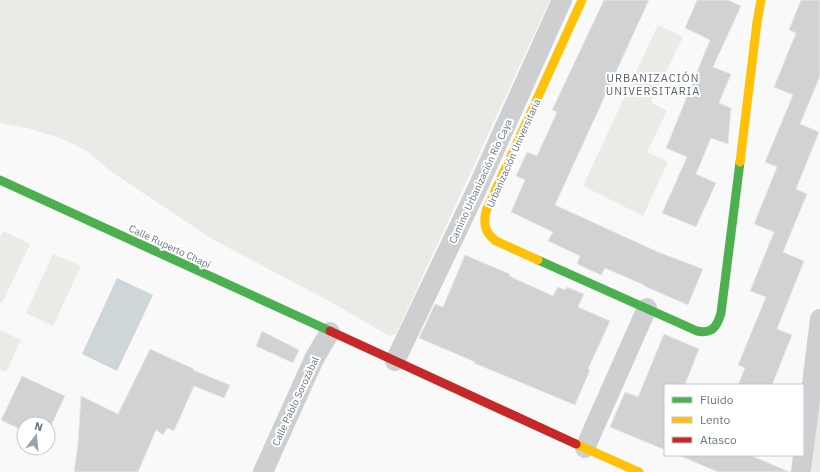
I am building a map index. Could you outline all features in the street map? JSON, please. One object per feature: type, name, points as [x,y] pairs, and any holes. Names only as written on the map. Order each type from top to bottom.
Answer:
[{"type":"street","name":"Camino Urbanización Río Caya","points":[[395,361],[477,189],[562,0]]},
{"type":"street","name":"Urbanización Universitaria","points":[[582,0],[486,211],[484,224],[489,236],[496,241],[701,332],[710,331],[717,325],[721,313],[761,0]]},
{"type":"street","name":"Calle Ruperto Chapí","points":[[0,180],[330,332]]},
{"type":"street","points":[[585,448],[647,308]]},
{"type":"street","points":[[804,448],[820,319]]},
{"type":"street","points":[[330,332],[639,472]]},
{"type":"street","name":"Calle Pablo Sorozábal","points":[[263,472],[315,357],[330,332]]},
{"type":"street","points":[[801,472],[803,456]]},
{"type":"shaded area","points":[[0,0],[550,0],[396,334],[389,336],[331,302],[212,239],[109,170],[87,151],[63,139],[27,128],[0,123]]},
{"type":"shaded area","points":[[658,25],[683,37],[651,102],[667,111],[647,152],[668,162],[643,216],[583,186]]},
{"type":"shaded area","points":[[3,231],[30,244],[2,303],[0,302],[0,237]]},
{"type":"shaded area","points":[[53,254],[81,266],[53,326],[26,313]]},
{"type":"shaded area","points":[[117,278],[153,295],[117,371],[82,354]]},
{"type":"shaded area","points":[[0,330],[21,340],[6,372],[0,370]]},
{"type":"shaded area","points":[[820,389],[820,472],[812,472]]},
{"type":"building","points":[[604,0],[649,0],[555,205],[658,252],[703,269],[688,305],[605,268],[601,275],[577,264],[580,256],[548,241],[553,232],[511,212],[525,180],[516,176],[527,152],[537,156],[557,112],[552,110]]},
{"type":"building","points":[[697,0],[728,0],[741,6],[713,67],[731,74],[719,103],[731,108],[728,144],[711,138],[696,174],[716,183],[696,227],[662,213],[687,157],[666,148],[710,40],[685,28]]},
{"type":"building","points":[[801,0],[820,0],[820,76],[800,124],[819,132],[796,189],[807,194],[783,252],[804,261],[777,329],[792,335],[772,384],[738,384],[745,368],[738,365],[766,297],[750,291],[774,232],[754,224],[777,167],[765,162],[793,95],[774,87],[796,33],[789,30]]},
{"type":"building","points":[[465,255],[510,274],[509,276],[553,296],[558,287],[565,290],[567,287],[584,294],[578,307],[610,321],[588,369],[590,370],[575,405],[474,363],[475,362],[419,338],[435,304],[443,307]]},
{"type":"building","points":[[262,331],[299,350],[293,363],[256,346]]},
{"type":"building","points":[[664,334],[699,349],[685,384],[664,384],[664,450],[610,427],[625,392],[638,397]]},
{"type":"building","points":[[150,349],[194,369],[193,370],[230,385],[224,398],[194,386],[174,431],[167,428],[163,435],[156,430],[138,472],[74,472],[78,444],[81,396],[118,414]]},
{"type":"building","points":[[22,376],[65,396],[56,416],[16,416],[16,427],[1,420]]},
{"type":"building","points":[[680,456],[752,456],[790,472],[718,472]]},
{"type":"traffic: fast","points":[[538,260],[697,331],[702,332],[710,330],[716,326],[721,313],[740,162]]},
{"type":"traffic: fast","points":[[0,180],[330,331]]},
{"type":"traffic: slow","points":[[538,260],[492,238],[486,228],[485,216],[582,0]]},
{"type":"traffic: slow","points":[[740,162],[761,0]]},
{"type":"traffic: slow","points":[[576,444],[639,472]]},
{"type":"traffic: jam","points":[[330,331],[576,444]]},
{"type":"district","name":"URBANIZACIÓN UNIVERSITARIA","points":[[653,84]]}]
